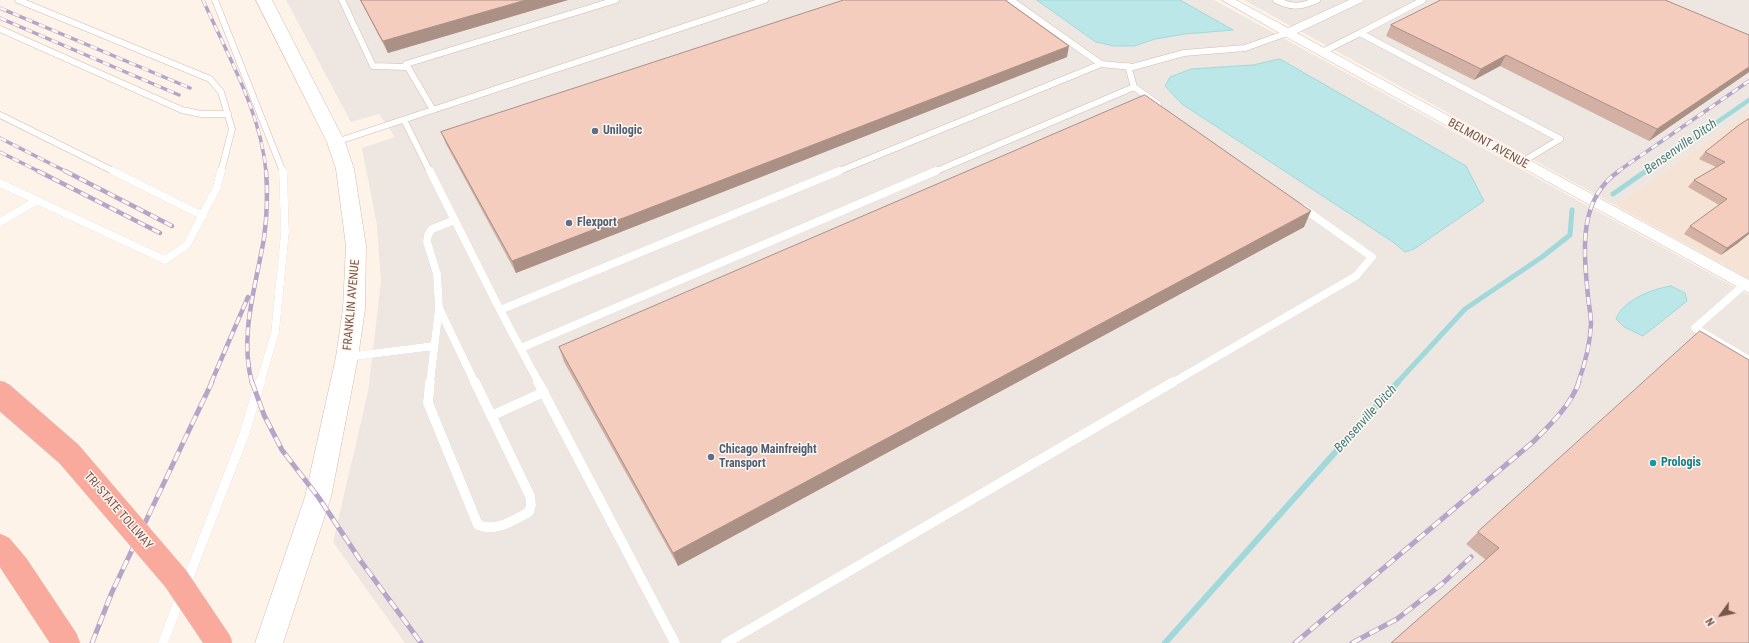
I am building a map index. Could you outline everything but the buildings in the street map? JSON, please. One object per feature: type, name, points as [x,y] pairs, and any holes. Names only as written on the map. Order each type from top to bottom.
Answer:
[{"type":"highway","name":"TRI-STATE TOLLWAY","points":[[0,394],[69,454],[176,579],[219,643]]},
{"type":"highway","points":[[0,546],[16,566],[66,643]]},
{"type":"main road","name":"FRANKLIN AVENUE","points":[[264,0],[336,142],[345,169],[356,246],[354,309],[348,356],[318,497],[269,643]]},
{"type":"street","name":"BELMONT AVENUE","points":[[1228,0],[1747,284]]},
{"type":"street","points":[[1287,33],[1353,1]]},
{"type":"lane","points":[[0,183],[165,260],[187,246],[203,216],[217,187],[232,129],[221,92],[210,79],[18,0]]},
{"type":"lane","points":[[163,643],[244,435],[271,347],[275,333],[286,232],[283,171],[215,0]]},
{"type":"lane","points":[[342,0],[374,66],[408,67]]},
{"type":"lane","points":[[433,110],[406,64],[616,0]]},
{"type":"lane","points":[[336,142],[765,0]]},
{"type":"lane","points":[[1011,0],[1101,64]]},
{"type":"lane","points":[[1276,0],[1296,8],[1317,0]]},
{"type":"lane","points":[[1322,52],[1423,0]]},
{"type":"lane","points":[[0,29],[182,110],[201,114],[228,114]]},
{"type":"lane","points":[[500,310],[1101,64],[1133,67],[1184,53],[1245,48],[1287,33]]},
{"type":"lane","points":[[1360,33],[1560,139],[1522,162]]},
{"type":"lane","points":[[1128,66],[1134,87],[1166,110]]},
{"type":"lane","points":[[521,348],[1134,87]]},
{"type":"lane","points":[[0,115],[203,216]]},
{"type":"lane","points":[[404,120],[500,310],[675,643]]},
{"type":"lane","points":[[0,222],[36,201]]},
{"type":"lane","points":[[726,643],[1356,276],[1372,257],[1295,202]]},
{"type":"lane","points":[[439,308],[530,496],[531,505],[529,512],[496,528],[486,529],[478,525],[428,403],[439,308],[437,274],[427,242],[428,235],[432,229],[455,220]]},
{"type":"lane","points":[[1747,284],[1695,328],[1749,360]]},
{"type":"lane","points":[[348,356],[434,346]]},
{"type":"lane","points":[[492,416],[544,392]]},
{"type":"shaded area","points":[[286,0],[1214,0],[1749,295],[1749,643],[405,643],[333,542],[368,392],[381,282],[377,225],[362,148],[395,137],[379,114],[351,122]]},
{"type":"shaded area","points":[[1244,0],[1749,0],[1749,112],[1615,205]]},
{"type":"shaded area","points":[[1749,112],[1749,279],[1615,205]]},
{"type":"water","points":[[1037,0],[1180,0],[1233,30],[1185,34],[1155,39],[1134,46],[1114,46],[1096,42]]},
{"type":"water","points":[[1280,59],[1466,166],[1484,201],[1414,249],[1405,252],[1393,242],[1182,104],[1165,86],[1170,77],[1191,69],[1253,65]]},
{"type":"water","points":[[1671,286],[1685,293],[1687,301],[1643,336],[1624,327],[1616,319],[1625,306],[1639,296]]},
{"type":"waterway","name":"Bensenville Ditch","points":[[1645,172],[1749,100]]},
{"type":"waterway","name":"Bensenville Ditch","points":[[1613,194],[1646,171]]},
{"type":"waterway","name":"Bensenville Ditch","points":[[1397,383],[1465,309],[1542,257],[1570,235],[1572,210]]},
{"type":"waterway","name":"Bensenville Ditch","points":[[1165,643],[1398,382]]},
{"type":"railway","points":[[203,0],[242,84],[250,105],[263,150],[266,172]]},
{"type":"railway","points":[[0,8],[190,88]]},
{"type":"railway","points":[[0,18],[179,95]]},
{"type":"railway","points":[[1617,172],[1749,81]]},
{"type":"railway","points":[[0,138],[67,172]]},
{"type":"railway","points":[[0,152],[38,171]]},
{"type":"railway","points":[[38,171],[160,233]]},
{"type":"railway","points":[[65,171],[172,226]]},
{"type":"railway","points":[[252,383],[248,365],[248,329],[253,292],[265,230],[267,197],[266,171]]},
{"type":"railway","points":[[1578,383],[1587,354],[1591,324],[1585,262],[1586,228],[1596,197],[1605,183],[1619,171]]},
{"type":"railway","points":[[211,383],[248,297]]},
{"type":"railway","points":[[92,643],[112,592],[212,382]]},
{"type":"railway","points":[[252,382],[264,415],[282,450],[319,498],[360,560],[421,643]]},
{"type":"railway","points":[[1295,643],[1533,442],[1553,422],[1565,407],[1571,399],[1579,382]]},
{"type":"railway","points":[[1352,643],[1397,619],[1443,583],[1471,557]]},
{"type":"place","name":"Unilogic","points":[[595,131]]},
{"type":"place","name":"Flexport","points":[[569,223]]},
{"type":"place","name":"Chicago Mainfreight Transport","points":[[711,457]]},
{"type":"place","name":"Prologis","points":[[1653,463]]}]
